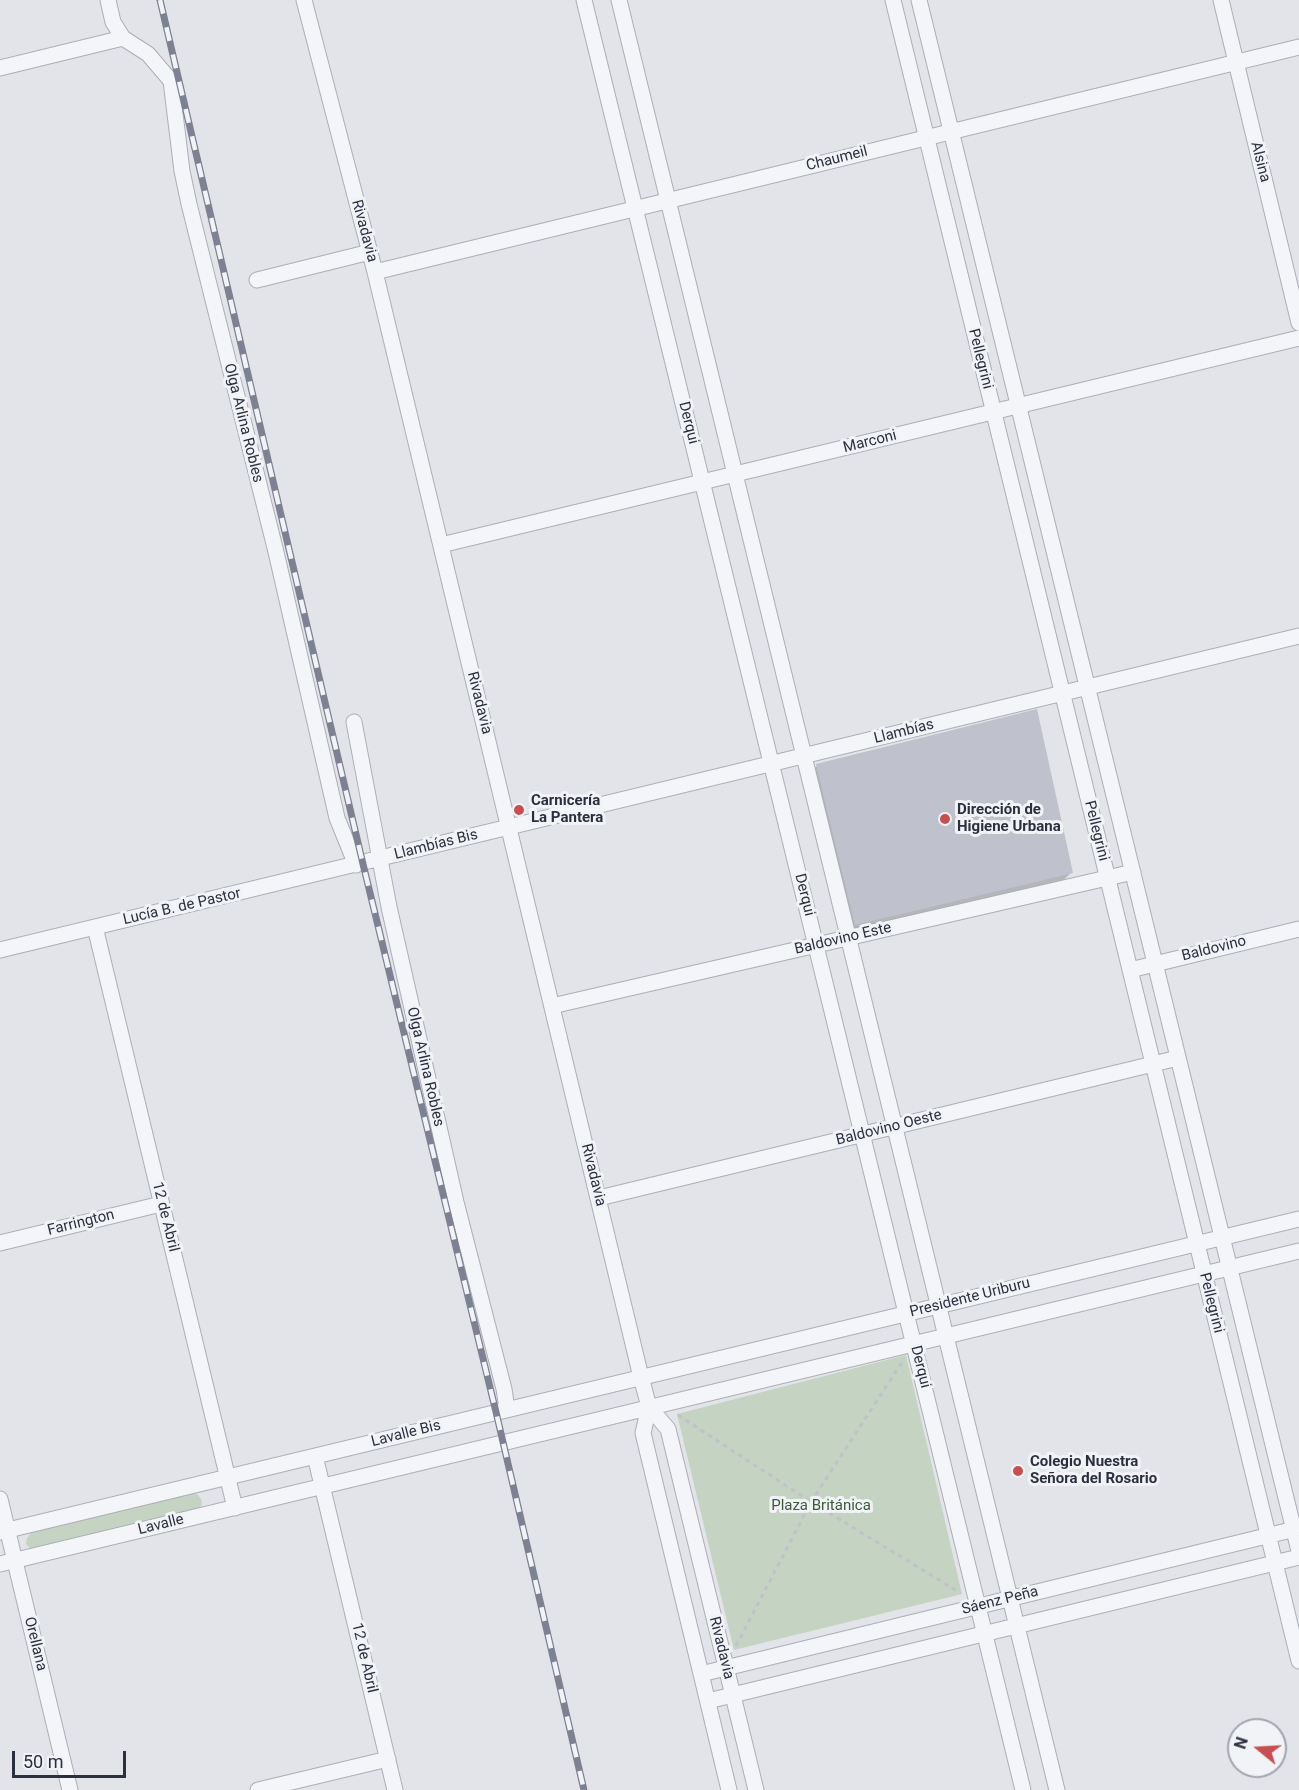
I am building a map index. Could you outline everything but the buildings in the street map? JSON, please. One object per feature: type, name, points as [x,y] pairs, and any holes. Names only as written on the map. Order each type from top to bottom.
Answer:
[{"type":"street","points":[[0,68],[123,38],[113,22],[108,0]]},
{"type":"street","name":"Rivadavia","points":[[304,0],[375,272],[641,1377],[649,1407],[668,1429],[756,1790]]},
{"type":"street","name":"Derqui","points":[[584,0],[863,1134],[906,1314],[910,1349],[978,1606],[1023,1790]]},
{"type":"street","points":[[619,0],[1056,1790]]},
{"type":"street","name":"Pellegrini","points":[[893,0],[1299,1661]]},
{"type":"street","name":"Pellegrini","points":[[920,0],[1222,1238],[1296,1529],[1299,1551]]},
{"type":"street","name":"Alsina","points":[[1221,0],[1299,323]]},
{"type":"street","name":"Olga Arlina Robles","points":[[123,38],[148,54],[171,81],[189,204],[276,552],[337,818],[360,865]]},
{"type":"street","name":"Chaumeil","points":[[375,272],[1299,47]]},
{"type":"street","points":[[256,280],[370,252]]},
{"type":"street","name":"Marconi","points":[[441,545],[1299,338]]},
{"type":"street","name":"Llambías","points":[[509,827],[1299,636]]},
{"type":"street","name":"Olga Arlina Robles","points":[[354,722],[379,859],[456,1202],[504,1389],[502,1410]]},
{"type":"street","name":"Llambías Bis","points":[[360,865],[509,827]]},
{"type":"street","name":"Lucía B. de Pastor","points":[[0,950],[360,865]]},
{"type":"street","name":"Baldovino Este","points":[[552,1006],[1133,872]]},
{"type":"street","name":"12 de Abril","points":[[95,927],[235,1508]]},
{"type":"street","name":"Baldovino","points":[[1130,970],[1299,929]]},
{"type":"street","name":"Baldovino Oeste","points":[[599,1198],[1178,1058]]},
{"type":"street","name":"Farrington","points":[[0,1243],[161,1204]]},
{"type":"street","name":"Presidente Uriburu","points":[[502,1410],[1299,1219]]},
{"type":"street","name":"Presidente Uriburu","points":[[503,1442],[910,1349],[946,1336],[1299,1251]]},
{"type":"street","name":"Rivadavia","points":[[649,1407],[643,1433],[729,1790]]},
{"type":"street","name":"Lavalle Bis","points":[[315,1456],[502,1410]]},
{"type":"street","name":"Lavalle Bis","points":[[322,1486],[503,1442]]},
{"type":"street","name":"12 de Abril","points":[[315,1456],[395,1790]]},
{"type":"street","name":"Lavalle","points":[[4,1532],[315,1456]]},
{"type":"street","name":"Lavalle","points":[[8,1563],[322,1486]]},
{"type":"street","name":"Orellana","points":[[0,1499],[8,1563],[70,1790]]},
{"type":"street","name":"Sáenz Peña","points":[[701,1674],[1296,1529]]},
{"type":"street","name":"Sáenz Peña","points":[[708,1701],[1299,1557]]},
{"type":"street","points":[[258,1790],[388,1759]]},
{"type":"path","points":[[734,1650],[811,1502],[910,1349]]},
{"type":"path","points":[[677,1414],[811,1502],[962,1594]]},
{"type":"green space","name":"Plaza Británica","points":[[906,1355],[962,1594],[734,1650],[677,1414]]},
{"type":"green space","points":[[191,1493],[197,1494],[201,1499],[202,1505],[198,1510],[32,1550],[26,1544],[31,1533]]},
{"type":"railway","points":[[160,0],[584,1790]]},
{"type":"place","name":"Carnicería La Pantera","points":[[519,810]]},
{"type":"place","name":"Dirección de Higiene Urbana","points":[[945,819]]},
{"type":"place","name":"Colegio Nuestra Señora del Rosario","points":[[1018,1471]]}]
